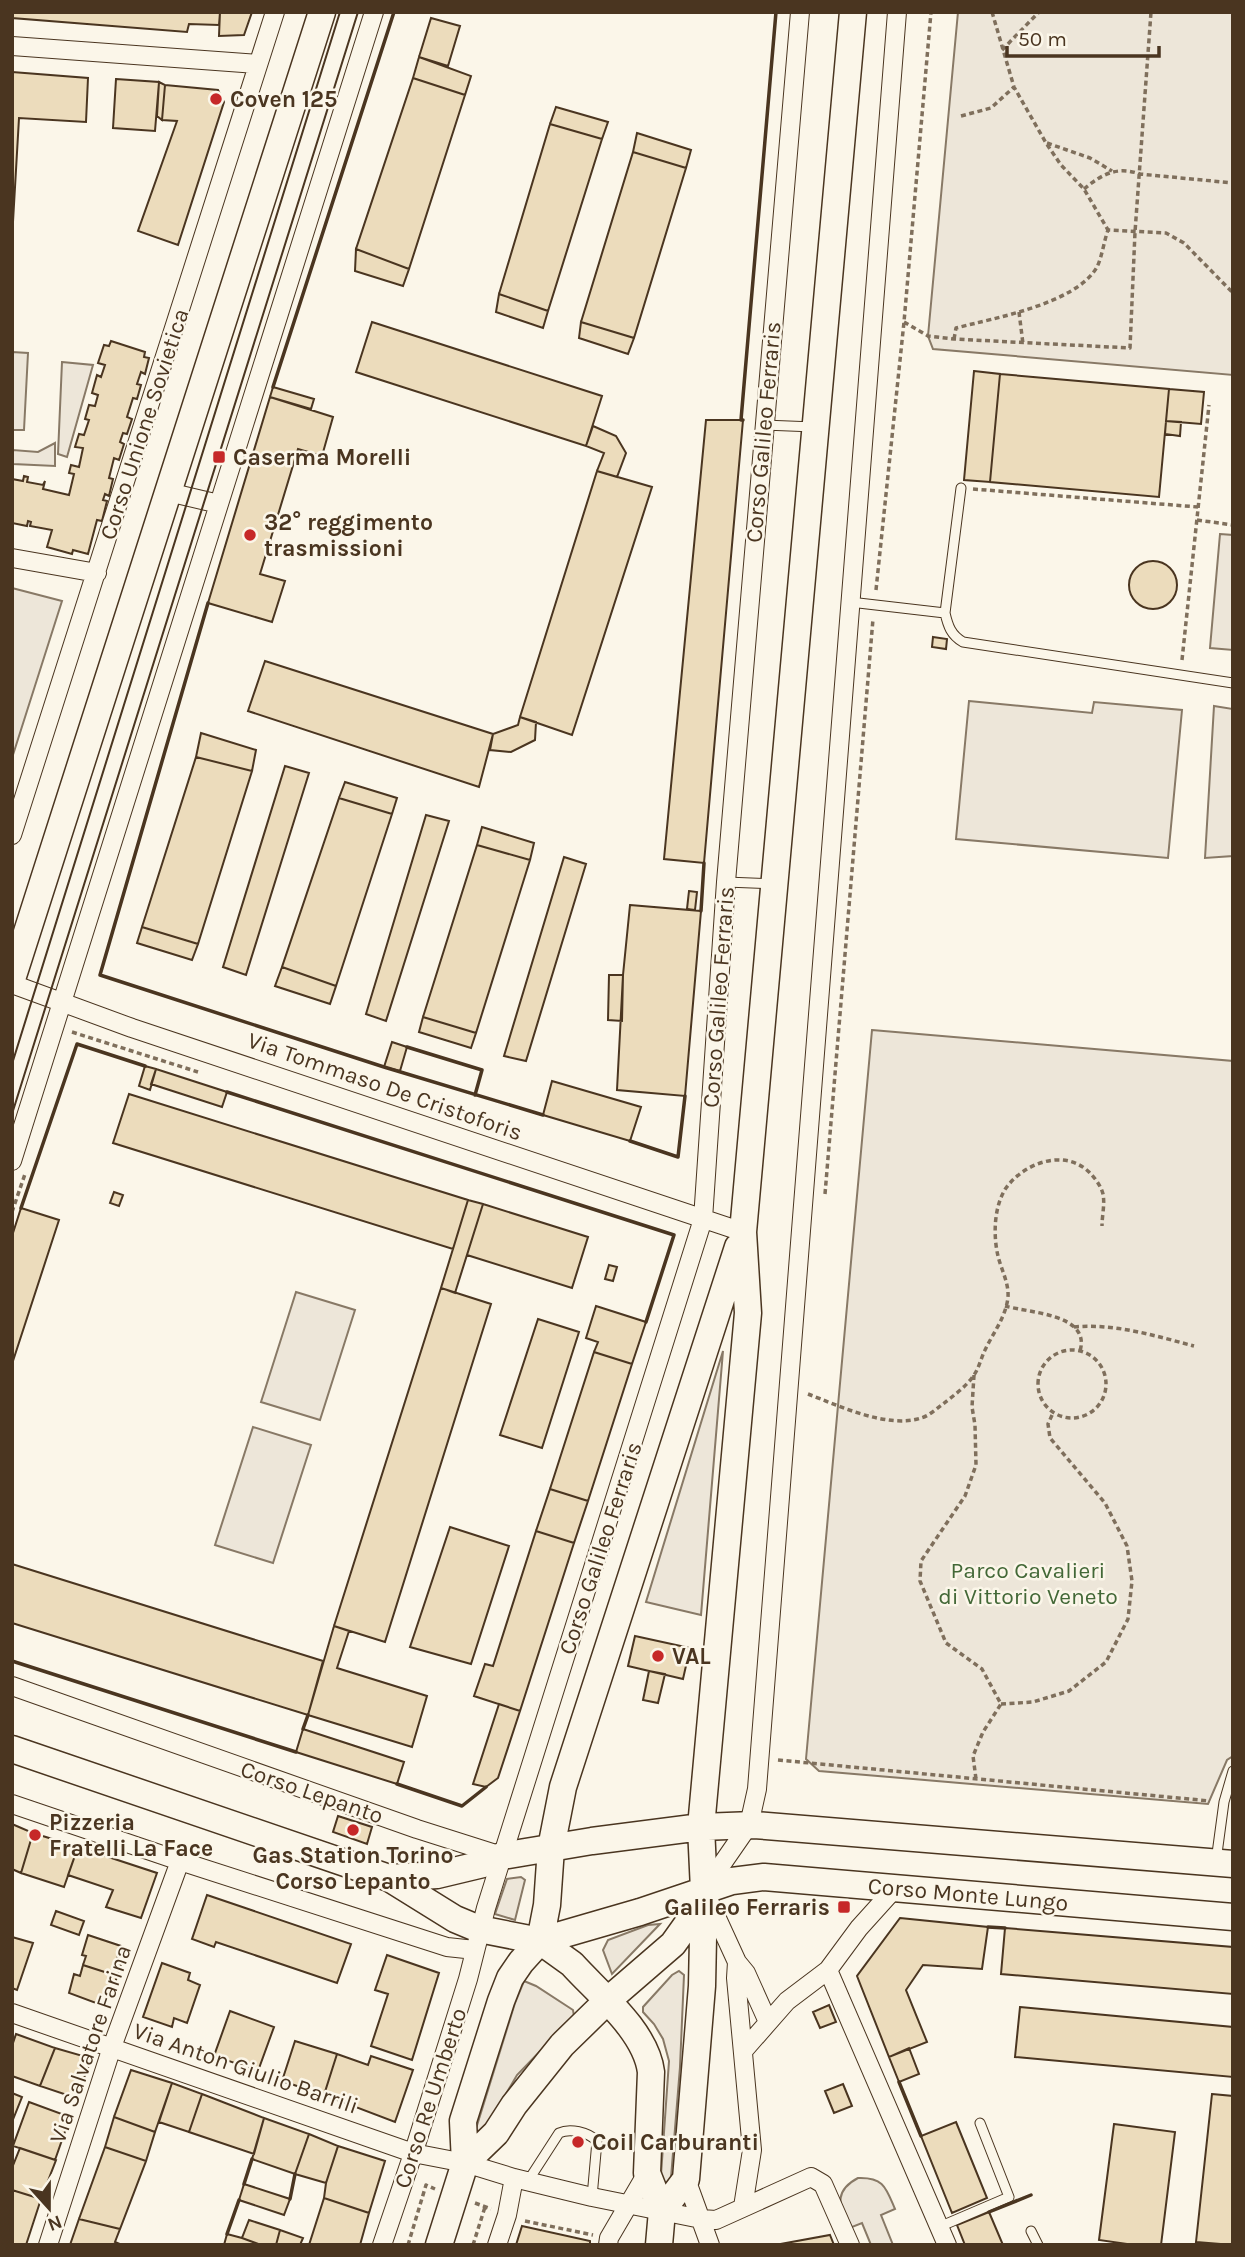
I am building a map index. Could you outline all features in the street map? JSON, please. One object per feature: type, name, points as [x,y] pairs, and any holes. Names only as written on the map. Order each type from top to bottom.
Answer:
[{"type":"main road","name":"Corso Unione Sovietica","points":[[12,979],[322,12]]},
{"type":"main road","name":"Corso Galileo Ferraris","points":[[685,2179],[702,1986],[704,1890],[701,1827],[748,1313],[743,1232],[853,12]]},
{"type":"main road","name":"Corso Galileo Ferraris","points":[[540,1941],[547,1905],[551,1848],[563,1787],[743,1232]]},
{"type":"main road","points":[[12,1749],[388,1878],[455,1919],[477,1940],[540,1941],[572,1964],[641,2040],[650,2059],[647,2173],[662,2211],[659,2245]]},
{"type":"main road","points":[[388,1878],[437,1875],[483,1864],[502,1856],[592,1840],[701,1827],[749,1825],[1224,1863]]},
{"type":"main road","name":"Corso Monte Lungo","points":[[540,1941],[640,1913],[732,1881],[764,1877],[1233,1917]]},
{"type":"main road","points":[[465,2163],[496,2133],[514,2105],[562,2045],[607,2001],[673,1944],[694,1916],[704,1890]]},
{"type":"main road","points":[[439,2245],[465,2163],[463,2121],[501,2001],[510,1978],[540,1941]]},
{"type":"main road","points":[[662,2211],[685,2179]]},
{"type":"street","name":"Corso Unione Sovietica","points":[[12,835],[275,12]]},
{"type":"street","points":[[12,1161],[374,12]]},
{"type":"street","name":"Corso Galileo Ferraris","points":[[477,1940],[704,1219],[726,882],[800,12]]},
{"type":"street","points":[[768,2022],[704,1890],[749,1825],[757,1789],[897,12]]},
{"type":"street","points":[[12,46],[258,64]]},
{"type":"street","name":"Corso Unione Sovietica","points":[[168,492],[219,504]]},
{"type":"street","points":[[12,558],[97,573]]},
{"type":"street","name":"Via Tommaso De Cristoforis","points":[[12,984],[62,1004],[743,1232]]},
{"type":"street","name":"Corso Lepanto","points":[[12,1686],[417,1829],[502,1856]]},
{"type":"street","points":[[12,1804],[447,1947],[477,1940]]},
{"type":"street","name":"Via Salvatore Farina","points":[[48,2245],[112,2047],[180,1861]]},
{"type":"street","points":[[744,2050],[787,2001],[828,1970],[859,1928],[896,1887]]},
{"type":"street","name":"Corso Re Umberto","points":[[382,2245],[468,1979],[477,1940]]},
{"type":"street","points":[[737,1962],[736,1978],[752,2150],[743,2207]]},
{"type":"street","points":[[828,1970],[947,2245]]},
{"type":"street","name":"Via Anton Giulio Barrili","points":[[12,2013],[413,2153],[465,2163],[592,2197],[701,2219]]},
{"type":"street","points":[[601,2240],[609,2238],[647,2173]]},
{"type":"street","points":[[701,2219],[716,2220],[811,2177],[823,2185],[850,2245]]},
{"type":"street","points":[[685,2179],[710,2245]]},
{"type":"street","points":[[497,2245],[521,2180]]},
{"type":"lane","points":[[764,425],[816,427]]},
{"type":"lane","points":[[961,488],[945,613],[948,627],[956,638],[963,642],[1233,683]]},
{"type":"lane","points":[[850,602],[945,613]]},
{"type":"lane","points":[[726,882],[774,884]]},
{"type":"lane","points":[[1224,1863],[1224,1802],[1233,1771]]},
{"type":"lane","points":[[939,2227],[1009,2197],[979,2123]]},
{"type":"lane","points":[[521,2180],[558,2133],[566,2129],[591,2135],[597,2141],[592,2197]]},
{"type":"lane","points":[[1031,2231],[1038,2245]]},
{"type":"path","points":[[824,1200],[874,605],[904,322],[931,12]]},
{"type":"path","points":[[954,339],[956,328],[1019,312],[1058,298],[1081,284],[1097,266],[1108,230],[1084,189],[1061,165],[1046,143],[1014,87],[992,12]]},
{"type":"path","points":[[1002,50],[1039,12]]},
{"type":"path","points":[[904,322],[928,336],[954,339],[1130,348],[1135,232],[1151,12]]},
{"type":"path","points":[[961,116],[991,108],[1014,87]]},
{"type":"path","points":[[1046,143],[1090,158],[1112,171]]},
{"type":"path","points":[[1084,189],[1098,177],[1112,171],[1233,183]]},
{"type":"path","points":[[1108,230],[1167,233],[1184,243],[1233,293]]},
{"type":"path","points":[[1019,312],[1023,344]]},
{"type":"path","points":[[1180,675],[1209,405]]},
{"type":"path","points":[[961,488],[1198,507]]},
{"type":"path","points":[[1197,520],[1233,524]]},
{"type":"path","points":[[71,1032],[201,1073]]},
{"type":"path","points":[[1001,1704],[982,1669],[946,1643],[920,1581],[921,1561],[965,1496],[976,1465],[972,1407],[974,1375],[991,1337],[1003,1319],[1008,1297],[995,1233],[1004,1191],[1017,1175],[1032,1166],[1051,1160],[1070,1161],[1083,1167],[1097,1181],[1103,1193],[1102,1226]]},
{"type":"path","points":[[1005,1306],[1068,1322],[1079,1331],[1083,1341],[1080,1351]]},
{"type":"path","points":[[1074,1327],[1091,1325],[1148,1334],[1194,1346]]},
{"type":"path","points":[[1080,1351],[1100,1364],[1106,1386],[1097,1408],[1087,1415],[1064,1418],[1045,1406],[1038,1387],[1043,1366],[1059,1352],[1080,1351]]},
{"type":"path","points":[[808,1394],[881,1419],[908,1422],[924,1418],[952,1397],[974,1375]]},
{"type":"path","points":[[1001,1704],[1033,1702],[1069,1692],[1106,1662],[1128,1619],[1132,1581],[1127,1546],[1105,1503],[1050,1438],[1048,1424],[1053,1413]]},
{"type":"path","points":[[976,1779],[972,1756],[1001,1704]]},
{"type":"path","points":[[775,1760],[1224,1802]]},
{"type":"path","points":[[408,2245],[426,2185]]},
{"type":"path","points":[[473,2245],[485,2207]]},
{"type":"path","points":[[528,2222],[601,2240]]},
{"type":"green space","points":[[958,12],[1233,12],[1233,375],[933,349],[928,336]]},
{"type":"green space","points":[[12,352],[28,353],[24,430],[12,430]]},
{"type":"green space","points":[[62,362],[93,365],[67,457],[58,454]]},
{"type":"green space","points":[[55,443],[55,466],[13,464],[13,450],[38,452]]},
{"type":"green space","points":[[1220,534],[1233,535],[1233,650],[1210,648]]},
{"type":"green space","points":[[12,588],[62,601],[12,758]]},
{"type":"green space","points":[[969,701],[1092,713],[1094,702],[1182,710],[1168,858],[956,839]]},
{"type":"green space","points":[[1214,706],[1233,709],[1233,856],[1205,858]]},
{"type":"green space","name":"Parco Cavalieri di Vittorio Veneto","points":[[872,1030],[1233,1061],[1233,1756],[1227,1760],[1208,1804],[819,1771],[806,1759]]},
{"type":"green space","points":[[296,1292],[355,1310],[320,1420],[261,1402]]},
{"type":"green space","points":[[723,1351],[701,1615],[646,1602]]},
{"type":"green space","points":[[253,1427],[311,1445],[273,1563],[215,1545]]},
{"type":"green space","points":[[521,1877],[525,1880],[515,1920],[495,1914],[507,1879]]},
{"type":"green space","points":[[660,1924],[612,1974],[603,1950],[608,1940],[648,1925]]},
{"type":"green space","points":[[679,1971],[684,1975],[670,2190],[660,2189],[669,2061],[663,2039],[643,2012],[643,2007],[672,1975]]},
{"type":"green space","points":[[524,1981],[573,2010],[574,2016],[517,2075],[482,2135],[474,2135],[515,2003]]},
{"type":"green space","points":[[858,2178],[879,2182],[889,2195],[895,2209],[881,2215],[893,2245],[871,2245],[862,2223],[847,2229],[840,2200],[845,2188]]},
{"type":"building","points":[[12,12],[220,12],[219,25],[189,24],[187,32],[12,18]]},
{"type":"building","points":[[220,12],[252,12],[244,35],[219,36]]},
{"type":"building","points":[[431,18],[460,26],[448,66],[419,57]]},
{"type":"building","points":[[419,57],[471,76],[465,95],[413,78]]},
{"type":"building","points":[[12,72],[88,78],[86,122],[19,118],[12,239]]},
{"type":"building","points":[[413,78],[465,95],[409,269],[356,249]]},
{"type":"building","points":[[116,79],[159,82],[155,131],[113,128]]},
{"type":"building","points":[[159,82],[165,85],[162,120],[157,116]]},
{"type":"building","points":[[165,85],[218,90],[224,102],[178,245],[138,231],[177,121],[162,120]]},
{"type":"building","points":[[556,107],[608,122],[602,139],[550,124]]},
{"type":"building","points":[[550,124],[602,139],[548,311],[499,294]]},
{"type":"building","points":[[637,133],[691,150],[686,168],[633,152]]},
{"type":"building","points":[[633,152],[686,168],[634,338],[581,322]]},
{"type":"building","points":[[356,249],[409,269],[403,286],[355,271]]},
{"type":"building","points":[[499,294],[548,311],[543,328],[496,312]]},
{"type":"building","points":[[372,322],[602,396],[586,446],[356,372]]},
{"type":"building","points":[[581,322],[634,338],[628,354],[579,338]]},
{"type":"building","points":[[111,341],[145,352],[144,357],[149,358],[145,374],[141,372],[137,384],[141,385],[137,399],[133,398],[127,417],[132,419],[127,434],[123,433],[120,442],[124,444],[119,460],[114,458],[109,478],[113,479],[109,496],[105,494],[103,500],[107,501],[102,521],[97,520],[88,554],[73,550],[72,554],[47,547],[52,530],[30,526],[31,522],[28,521],[27,526],[12,523],[12,479],[23,481],[24,476],[28,477],[27,482],[43,485],[45,481],[43,489],[69,495],[74,474],[69,473],[71,465],[79,467],[83,448],[75,447],[79,434],[84,435],[89,420],[85,419],[89,405],[95,406],[98,395],[92,393],[97,375],[101,377],[105,365],[98,363],[104,345],[109,346]]},
{"type":"building","points":[[974,371],[1000,374],[990,482],[964,480]]},
{"type":"building","points":[[1000,374],[1169,389],[1159,497],[990,482]]},
{"type":"building","points":[[273,387],[314,399],[311,409],[270,397]]},
{"type":"building","points":[[1169,389],[1204,392],[1201,424],[1166,421]]},
{"type":"building","name":"32° reggimento trasmissioni","points":[[270,397],[333,417],[322,456],[298,449],[260,574],[285,581],[272,622],[208,603]]},
{"type":"building","points":[[706,420],[743,420],[704,863],[664,859]]},
{"type":"building","points":[[1166,421],[1181,422],[1180,436],[1165,434]]},
{"type":"building","points":[[593,426],[616,436],[626,453],[617,477],[597,471],[604,453],[586,446]]},
{"type":"building","points":[[597,471],[652,487],[572,735],[520,717]]},
{"type":"building","points":[[1153,561],[1170,568],[1177,585],[1170,602],[1153,609],[1136,602],[1129,585],[1136,568]]},
{"type":"building","points":[[933,637],[947,639],[946,649],[932,647]]},
{"type":"building","points":[[265,661],[493,734],[479,787],[248,711]]},
{"type":"building","points":[[520,717],[536,722],[535,740],[511,752],[490,750],[493,734],[518,725]]},
{"type":"building","points":[[201,733],[256,750],[252,771],[196,757]]},
{"type":"building","points":[[196,757],[252,771],[198,944],[142,927]]},
{"type":"building","points":[[285,766],[309,773],[246,975],[223,967]]},
{"type":"building","points":[[345,782],[397,798],[392,814],[339,798]]},
{"type":"building","points":[[339,798],[392,814],[336,986],[282,967]]},
{"type":"building","points":[[426,815],[449,821],[386,1021],[366,1014]]},
{"type":"building","points":[[482,827],[534,843],[530,860],[477,845]]},
{"type":"building","points":[[477,845],[530,860],[476,1033],[423,1017]]},
{"type":"building","points":[[564,857],[586,864],[526,1061],[504,1056]]},
{"type":"building","points":[[689,891],[697,892],[695,910],[687,909]]},
{"type":"building","points":[[630,905],[701,911],[685,1096],[617,1090]]},
{"type":"building","points":[[142,927],[198,944],[192,960],[137,943]]},
{"type":"building","points":[[282,967],[336,986],[330,1004],[275,986]]},
{"type":"building","points":[[609,975],[623,975],[622,1021],[608,1020]]},
{"type":"building","points":[[423,1017],[476,1033],[471,1048],[419,1032]]},
{"type":"building","points":[[392,1042],[407,1047],[400,1071],[384,1067]]},
{"type":"building","points":[[145,1066],[156,1069],[150,1090],[139,1086]]},
{"type":"building","points":[[156,1069],[227,1092],[222,1107],[151,1084]]},
{"type":"building","points":[[552,1081],[641,1107],[630,1141],[543,1115]]},
{"type":"building","points":[[129,1094],[468,1200],[453,1249],[113,1143]]},
{"type":"building","points":[[114,1192],[123,1195],[119,1206],[110,1203]]},
{"type":"building","points":[[468,1200],[483,1204],[455,1293],[441,1288]]},
{"type":"building","points":[[483,1204],[588,1237],[572,1288],[467,1255]]},
{"type":"building","points":[[21,1208],[59,1220],[12,1364],[12,1236]]},
{"type":"building","points":[[609,1265],[617,1267],[613,1281],[605,1279]]},
{"type":"building","points":[[441,1288],[491,1304],[385,1642],[334,1626]]},
{"type":"building","points":[[596,1306],[646,1322],[632,1364],[594,1352],[598,1342],[586,1338]]},
{"type":"building","points":[[538,1319],[579,1332],[542,1448],[500,1435]]},
{"type":"building","points":[[594,1352],[632,1364],[588,1501],[550,1489]]},
{"type":"building","points":[[550,1489],[588,1501],[574,1543],[536,1531]]},
{"type":"building","points":[[450,1527],[509,1546],[471,1664],[410,1647]]},
{"type":"building","points":[[536,1531],[574,1543],[520,1711],[474,1696],[485,1664],[493,1666]]},
{"type":"building","points":[[12,1564],[323,1661],[308,1715],[12,1623]]},
{"type":"building","points":[[334,1626],[349,1631],[337,1668],[427,1696],[412,1747],[308,1715]]},
{"type":"building","points":[[635,1636],[690,1648],[683,1679],[628,1666]]},
{"type":"building","points":[[649,1671],[665,1674],[658,1703],[643,1700]]},
{"type":"building","points":[[499,1704],[520,1711],[498,1778],[486,1787],[473,1784]]},
{"type":"building","points":[[303,1729],[404,1762],[397,1784],[296,1752]]},
{"type":"building","points":[[338,1816],[372,1827],[367,1844],[333,1832]]},
{"type":"building","points":[[12,1824],[33,1833],[21,1873],[12,1869]]},
{"type":"building","points":[[33,1833],[78,1847],[64,1887],[21,1873]]},
{"type":"building","points":[[78,1847],[157,1873],[141,1918],[106,1907],[113,1890],[68,1875]]},
{"type":"building","points":[[207,1895],[351,1944],[337,1983],[216,1942],[214,1947],[192,1939]]},
{"type":"building","points":[[56,1911],[84,1921],[79,1935],[51,1925]]},
{"type":"building","points":[[900,1918],[988,1927],[982,1969],[923,1965],[906,1990],[927,2042],[889,2057],[857,1976]]},
{"type":"building","points":[[1005,1928],[1233,1947],[1233,1994],[1001,1974]]},
{"type":"building","points":[[88,1935],[121,1946],[117,1959],[122,1961],[117,1976],[83,1965],[86,1956],[82,1955]]},
{"type":"building","points":[[12,1937],[33,1943],[17,1990],[12,1988]]},
{"type":"building","points":[[387,1955],[439,1973],[412,2060],[371,2046],[388,1994],[375,1990]]},
{"type":"building","points":[[162,1963],[190,1973],[188,1980],[200,1985],[187,2023],[174,2018],[172,2027],[143,2017]]},
{"type":"building","points":[[83,1965],[117,1976],[113,1992],[109,1992],[104,2006],[69,1993],[74,1974],[80,1976]]},
{"type":"building","points":[[829,2005],[836,2022],[820,2028],[813,2012]]},
{"type":"building","points":[[1020,2007],[1233,2027],[1233,2077],[1015,2057]]},
{"type":"building","points":[[230,2011],[274,2027],[258,2071],[214,2056]]},
{"type":"building","points":[[16,2034],[55,2048],[40,2086],[12,2076],[12,2046]]},
{"type":"building","points":[[295,2041],[337,2054],[324,2095],[282,2081]]},
{"type":"building","points":[[55,2048],[83,2056],[89,2065],[76,2098],[40,2086]]},
{"type":"building","points":[[909,2048],[919,2074],[899,2082],[889,2057]]},
{"type":"building","points":[[337,2054],[368,2065],[371,2056],[413,2070],[395,2122],[324,2095]]},
{"type":"building","points":[[131,2070],[172,2083],[155,2132],[114,2117]]},
{"type":"building","points":[[172,2083],[202,2094],[189,2132],[159,2122]]},
{"type":"building","points":[[843,2084],[852,2106],[834,2113],[825,2091]]},
{"type":"building","points":[[12,2093],[22,2097],[12,2122]]},
{"type":"building","points":[[202,2094],[264,2118],[254,2154],[189,2132]]},
{"type":"building","points":[[1212,2094],[1233,2096],[1233,2245],[1196,2242]]},
{"type":"building","points":[[29,2102],[70,2117],[55,2160],[13,2146]]},
{"type":"building","points":[[114,2117],[155,2132],[146,2161],[105,2147]]},
{"type":"building","points":[[264,2118],[309,2134],[295,2174],[252,2159]]},
{"type":"building","points":[[956,2122],[987,2198],[952,2213],[921,2136]]},
{"type":"building","points":[[1114,2124],[1175,2132],[1161,2245],[1134,2245],[1099,2240]]},
{"type":"building","points":[[309,2134],[338,2146],[326,2183],[295,2174]]},
{"type":"building","points":[[338,2146],[385,2161],[369,2213],[324,2198]]},
{"type":"building","points":[[105,2147],[146,2161],[120,2229],[79,2219]]},
{"type":"building","points":[[20,2148],[56,2160],[41,2199],[12,2190],[12,2168]]},
{"type":"building","points":[[244,2184],[290,2199],[284,2215],[239,2200]]},
{"type":"building","points":[[12,2190],[41,2199],[26,2245],[12,2245]]},
{"type":"building","points":[[324,2198],[369,2213],[360,2245],[309,2245]]},
{"type":"building","points":[[989,2212],[1003,2245],[965,2245],[957,2225]]},
{"type":"building","points":[[79,2219],[120,2229],[115,2242],[122,2245],[70,2245]]},
{"type":"building","points":[[249,2220],[280,2230],[276,2245],[261,2245],[242,2238]]},
{"type":"building","points":[[522,2226],[590,2241],[590,2245],[516,2245]]},
{"type":"building","points":[[280,2230],[303,2238],[300,2245],[276,2245]]},
{"type":"building","points":[[227,2234],[242,2238],[261,2245],[224,2245]]},
{"type":"building","points":[[830,2235],[834,2245],[775,2245]]},
{"type":"tram line","points":[[12,1064],[340,12]]},
{"type":"tram line","points":[[12,1114],[358,12]]},
{"type":"wall","points":[[273,387],[394,12]]},
{"type":"wall","points":[[743,420],[776,12]]},
{"type":"wall","points":[[208,603],[100,975],[384,1067],[543,1115]]},
{"type":"wall","points":[[701,911],[704,863]]},
{"type":"wall","points":[[21,1208],[77,1044],[145,1066]]},
{"type":"wall","points":[[407,1047],[482,1070],[475,1095]]},
{"type":"wall","points":[[227,1092],[674,1235],[646,1322]]},
{"type":"wall","points":[[630,1141],[678,1157],[685,1096]]},
{"type":"wall","points":[[12,1661],[296,1752]]},
{"type":"wall","points":[[303,1729],[308,1715]]},
{"type":"wall","points":[[397,1784],[462,1806],[486,1787]]},
{"type":"wall","points":[[988,1927],[1005,1928]]},
{"type":"wall","points":[[899,2082],[921,2136]]},
{"type":"wall","points":[[244,2184],[252,2159]]},
{"type":"wall","points":[[290,2199],[295,2174]]},
{"type":"wall","points":[[989,2212],[1031,2195]]},
{"type":"wall","points":[[227,2234],[239,2200]]},
{"type":"place","name":"Coven 125","points":[[216,99]]},
{"type":"place","name":"Caserma Morelli","points":[[219,457]]},
{"type":"place","name":"32° reggimento trasmissioni","points":[[250,535]]},
{"type":"place","name":"VAL","points":[[658,1656]]},
{"type":"place","name":"Gas Station Torino Corso Lepanto","points":[[353,1830]]},
{"type":"place","name":"Pizzeria Fratelli La Face","points":[[35,1835]]},
{"type":"place","name":"Galileo Ferraris","points":[[844,1907]]},
{"type":"place","name":"Coil Carburanti","points":[[578,2142]]}]
